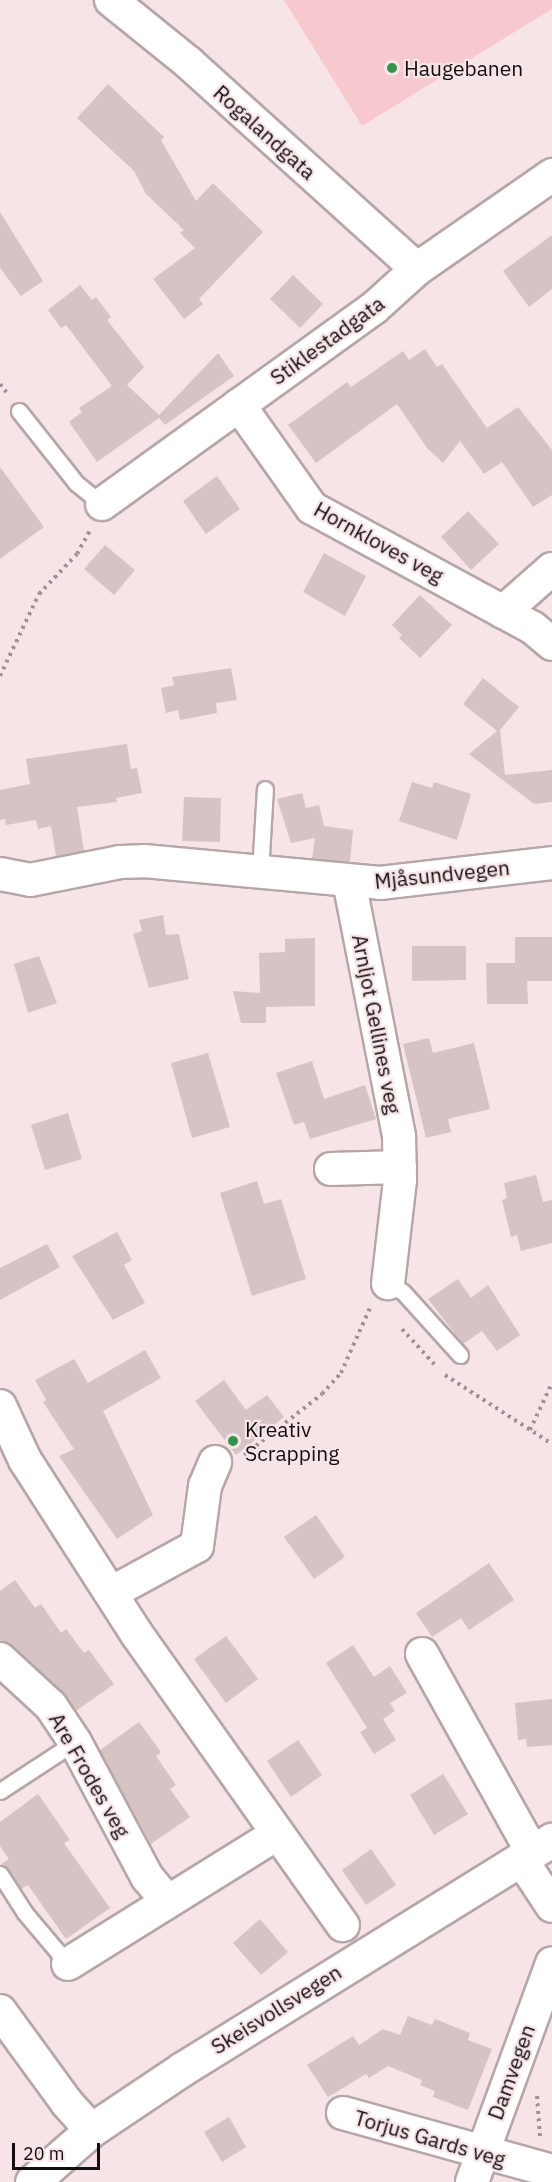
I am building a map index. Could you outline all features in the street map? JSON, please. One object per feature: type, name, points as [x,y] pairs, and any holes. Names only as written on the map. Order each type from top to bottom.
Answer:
[{"type":"main road","name":"Skeisvollsvegen","points":[[32,2182],[91,2130],[352,1961],[535,1850]]},
{"type":"street","name":"Rogalandgata","points":[[111,0],[189,63],[417,269]]},
{"type":"street","name":"Stiklestadgata","points":[[102,504],[374,308],[417,269],[552,175]]},
{"type":"street","name":"Hornkloves veg","points":[[239,405],[312,508],[503,612],[552,644]]},
{"type":"street","points":[[503,612],[552,569]]},
{"type":"street","name":"Mjåsundvegen","points":[[1,879],[30,880],[144,861],[349,881],[419,880],[552,863]]},
{"type":"street","name":"Arnljot Gellines veg","points":[[349,881],[393,1102],[400,1167],[388,1283]]},
{"type":"street","points":[[331,1169],[400,1167]]},
{"type":"street","points":[[0,1406],[12,1466],[111,1593],[277,1834],[343,1925]]},
{"type":"street","points":[[111,1593],[197,1546],[206,1486],[215,1462]]},
{"type":"street","points":[[422,1654],[535,1850],[552,1906]]},
{"type":"street","name":"Are Frodes veg","points":[[0,1659],[51,1706],[75,1742],[147,1877],[167,1901]]},
{"type":"street","points":[[68,1964],[277,1834]]},
{"type":"street","name":"Damvegen","points":[[472,2182],[481,2152],[552,1963]]},
{"type":"street","points":[[0,2011],[67,2103],[91,2130]]},
{"type":"street","name":"Torjus Gards veg","points":[[343,2113],[549,2170]]},
{"type":"lane","points":[[19,411],[76,483],[102,504]]},
{"type":"lane","points":[[260,872],[265,789]]},
{"type":"lane","points":[[388,1283],[403,1292],[460,1355]]},
{"type":"lane","points":[[0,1791],[75,1742]]},
{"type":"lane","points":[[0,1874],[25,1913],[68,1964]]},
{"type":"path","points":[[0,676],[39,594],[77,554],[102,504]]},
{"type":"path","points":[[215,1462],[244,1455],[322,1394],[341,1373],[364,1316],[388,1283]]},
{"type":"path","points":[[530,1430],[552,1383]]},
{"type":"path","points":[[537,2094],[549,2170]]},
{"type":"shaded area","name":"Haugebanen","points":[[284,0],[552,0],[552,9],[362,126]]},
{"type":"building","points":[[108,84],[164,137],[161,140],[196,201],[213,183],[263,232],[199,299],[203,304],[184,319],[153,279],[195,248],[180,233],[184,230],[146,194],[134,171],[77,118]]},
{"type":"building","points":[[0,212],[43,281],[21,296],[0,268]]},
{"type":"building","points":[[552,235],[552,289],[529,307],[503,271]]},
{"type":"building","points":[[293,275],[323,304],[300,328],[270,299]]},
{"type":"building","points":[[80,285],[92,300],[96,297],[111,317],[107,320],[144,367],[127,385],[159,415],[218,353],[234,376],[165,425],[159,418],[97,462],[69,422],[82,412],[79,408],[112,386],[66,325],[61,328],[48,310]]},
{"type":"building","points":[[425,349],[437,367],[442,364],[487,428],[518,407],[552,450],[552,495],[533,507],[502,462],[484,474],[460,441],[443,463],[427,448],[397,404],[316,463],[288,425],[347,382],[351,387],[403,351],[409,360]]},
{"type":"building","points":[[0,467],[44,527],[0,559]]},
{"type":"building","points":[[217,476],[240,509],[206,534],[183,501]]},
{"type":"building","points":[[468,511],[499,544],[471,570],[441,537]]},
{"type":"building","points":[[105,545],[135,570],[114,595],[84,569]]},
{"type":"building","points":[[324,553],[366,576],[345,616],[303,592]]},
{"type":"building","points":[[420,595],[452,625],[420,658],[399,638],[402,635],[392,625]]},
{"type":"building","points":[[231,668],[237,700],[216,703],[217,713],[180,720],[178,710],[166,713],[161,688],[174,685],[172,677]]},
{"type":"building","points":[[483,678],[519,707],[500,730],[505,775],[552,770],[552,802],[534,804],[469,754],[497,731],[463,704]]},
{"type":"building","points":[[127,744],[131,769],[137,768],[142,793],[116,798],[117,802],[77,807],[84,851],[56,856],[51,826],[38,829],[36,820],[6,825],[5,819],[0,820],[0,790],[30,784],[26,759]]},
{"type":"building","points":[[412,782],[432,788],[434,782],[471,794],[457,840],[399,821]]},
{"type":"building","points":[[302,793],[306,808],[319,805],[324,826],[353,830],[350,862],[312,859],[315,838],[291,843],[277,799]]},
{"type":"building","points":[[184,797],[221,798],[220,842],[182,841]]},
{"type":"building","points":[[163,915],[166,935],[179,934],[189,979],[149,988],[133,934],[142,931],[139,920]]},
{"type":"building","points":[[515,937],[552,937],[552,981],[527,981],[528,1004],[487,1004],[486,963],[515,963]]},
{"type":"building","points":[[315,938],[315,1006],[266,1007],[266,1023],[241,1023],[233,991],[260,993],[259,953],[285,952],[285,939]]},
{"type":"building","points":[[412,946],[466,946],[466,980],[412,981]]},
{"type":"building","points":[[39,956],[57,1003],[28,1013],[14,964]]},
{"type":"building","points":[[429,1038],[433,1053],[474,1043],[490,1109],[448,1119],[451,1132],[426,1138],[403,1044]]},
{"type":"building","points":[[208,1053],[230,1127],[192,1138],[171,1063]]},
{"type":"building","points":[[312,1061],[324,1099],[365,1085],[376,1119],[310,1139],[304,1122],[294,1125],[276,1073]]},
{"type":"building","points":[[68,1113],[82,1159],[45,1170],[31,1125]]},
{"type":"building","points":[[536,1175],[543,1202],[552,1200],[552,1243],[521,1251],[517,1235],[511,1237],[502,1200],[507,1198],[504,1183]]},
{"type":"building","points":[[257,1181],[264,1204],[281,1199],[306,1279],[252,1296],[220,1193]]},
{"type":"building","points":[[117,1232],[132,1260],[124,1265],[145,1303],[113,1320],[72,1256]]},
{"type":"building","points":[[47,1244],[60,1267],[0,1300],[0,1268]]},
{"type":"building","points":[[458,1279],[471,1298],[488,1285],[520,1335],[497,1351],[482,1331],[463,1344],[428,1299]]},
{"type":"building","points":[[145,1350],[161,1378],[103,1411],[153,1515],[117,1539],[59,1456],[74,1449],[43,1402],[46,1400],[35,1380],[74,1359],[88,1383]]},
{"type":"building","points":[[224,1380],[246,1410],[267,1395],[284,1417],[236,1455],[195,1401]]},
{"type":"building","points":[[316,1515],[345,1557],[314,1579],[284,1537]]},
{"type":"building","points":[[489,1563],[514,1600],[469,1630],[461,1618],[432,1637],[416,1613]]},
{"type":"building","points":[[15,1580],[35,1608],[41,1604],[61,1633],[66,1629],[84,1653],[89,1650],[114,1684],[76,1711],[63,1693],[12,1646],[0,1642],[0,1591]]},
{"type":"building","points":[[226,1636],[258,1679],[226,1703],[194,1659]]},
{"type":"building","points":[[353,1645],[374,1677],[390,1666],[407,1693],[390,1703],[395,1711],[383,1719],[396,1740],[374,1754],[360,1732],[367,1728],[326,1663]]},
{"type":"building","points":[[552,1699],[552,1745],[527,1747],[526,1739],[518,1740],[515,1703]]},
{"type":"building","points":[[139,1722],[161,1752],[156,1756],[176,1785],[170,1789],[190,1817],[151,1844],[100,1750]]},
{"type":"building","points":[[298,1740],[322,1775],[291,1797],[267,1761]]},
{"type":"building","points":[[443,1774],[468,1814],[434,1835],[410,1795]]},
{"type":"building","points":[[38,1794],[70,1840],[64,1843],[110,1908],[66,1939],[28,1885],[21,1889],[1,1864],[9,1859],[0,1846],[0,1822]]},
{"type":"building","points":[[371,1849],[396,1885],[366,1905],[342,1870]]},
{"type":"building","points":[[260,1919],[288,1952],[261,1975],[233,1943]]},
{"type":"building","points":[[408,2016],[432,2025],[435,2019],[470,2033],[468,2040],[492,2049],[468,2110],[433,2097],[435,2091],[420,2085],[422,2080],[388,2066],[369,2078],[366,2074],[328,2097],[307,2065],[353,2036],[359,2045],[383,2029],[400,2035]]},
{"type":"building","points":[[229,2117],[246,2147],[222,2162],[204,2132]]},
{"type":"place","name":"Haugebanen","points":[[392,68]]},
{"type":"place","name":"Kreativ Scrapping","points":[[233,1441]]}]
